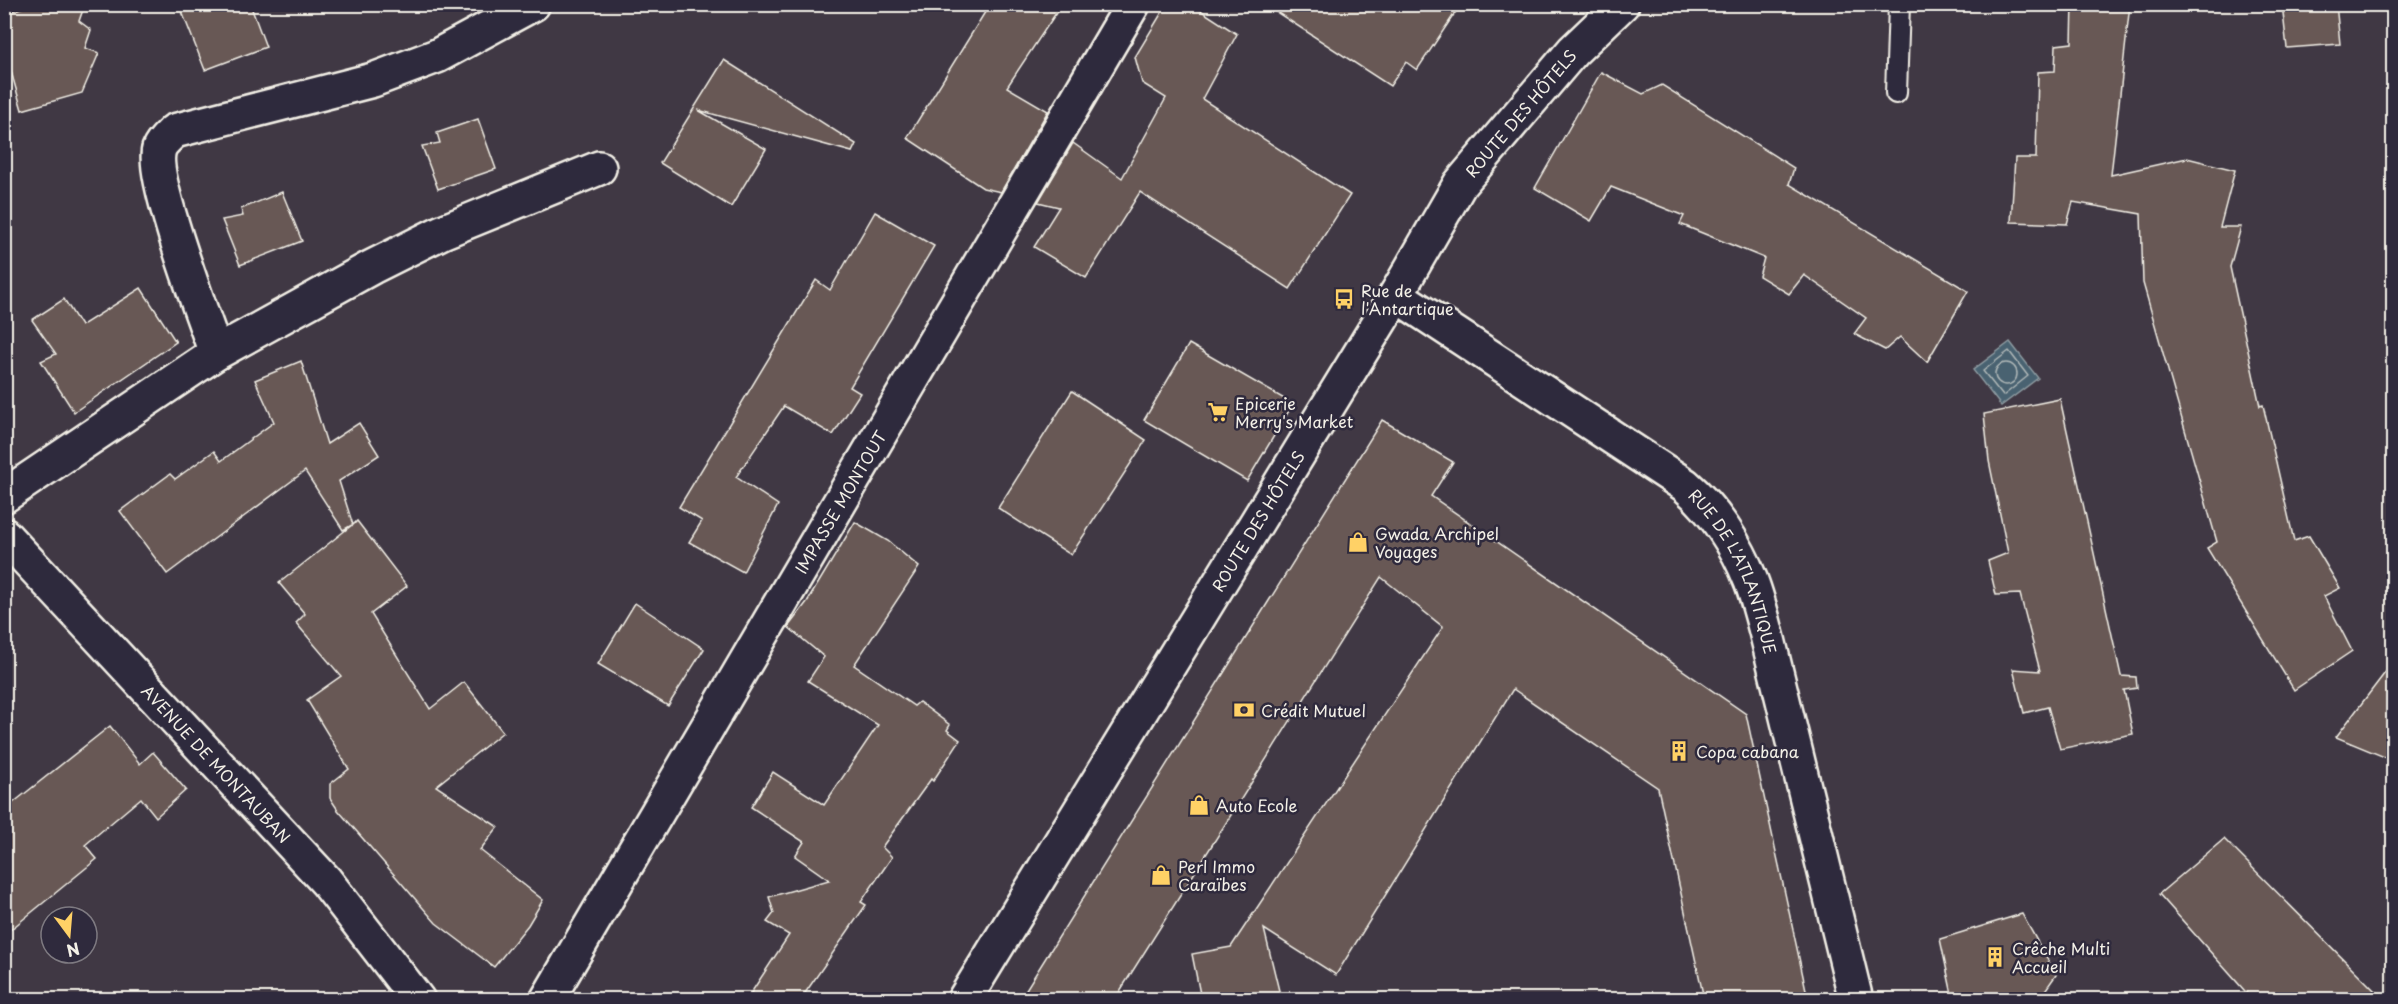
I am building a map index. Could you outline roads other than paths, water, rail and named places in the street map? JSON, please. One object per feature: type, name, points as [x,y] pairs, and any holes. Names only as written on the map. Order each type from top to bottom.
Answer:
[{"type":"street","points":[[216,353],[177,238],[158,164],[159,147],[174,131],[373,80],[437,56],[533,4]]},
{"type":"street","name":"IMPASSE MONTOUT","points":[[547,999],[1133,4]]},
{"type":"street","name":"ROUTE DES HÔTELS","points":[[964,999],[1396,295],[1460,184],[1573,51],[1622,4]]},
{"type":"street","points":[[4,496],[216,353],[372,267],[442,232],[598,168]]},
{"type":"street","name":"RUE DE L'ATLANTIQUE","points":[[1396,295],[1685,485],[1702,500],[1724,529],[1751,580],[1768,639],[1856,999]]},
{"type":"street","name":"AVENUE DE MONTAUBAN","points":[[4,535],[326,880],[418,999]]},
{"type":"lane","points":[[1896,93],[1899,4]]},
{"type":"water","points":[[2010,342],[2038,378],[2001,406],[1973,370]]},
{"type":"place","name":"Rue de l'Antartique","points":[[1344,299]]},
{"type":"place","name":"Epicerie Merry's Market","points":[[1218,412]]},
{"type":"place","name":"Gwada Archipel Voyages","points":[[1358,542]]},
{"type":"place","name":"Crédit Mutuel","points":[[1244,710]]},
{"type":"place","name":"Copa cabana","points":[[1679,751]]},
{"type":"place","name":"Auto Ecole","points":[[1199,805]]},
{"type":"place","name":"Perl Immo Caraïbes","points":[[1161,875]]},
{"type":"place","name":"Crêche Multi Accueil","points":[[1995,957]]}]
